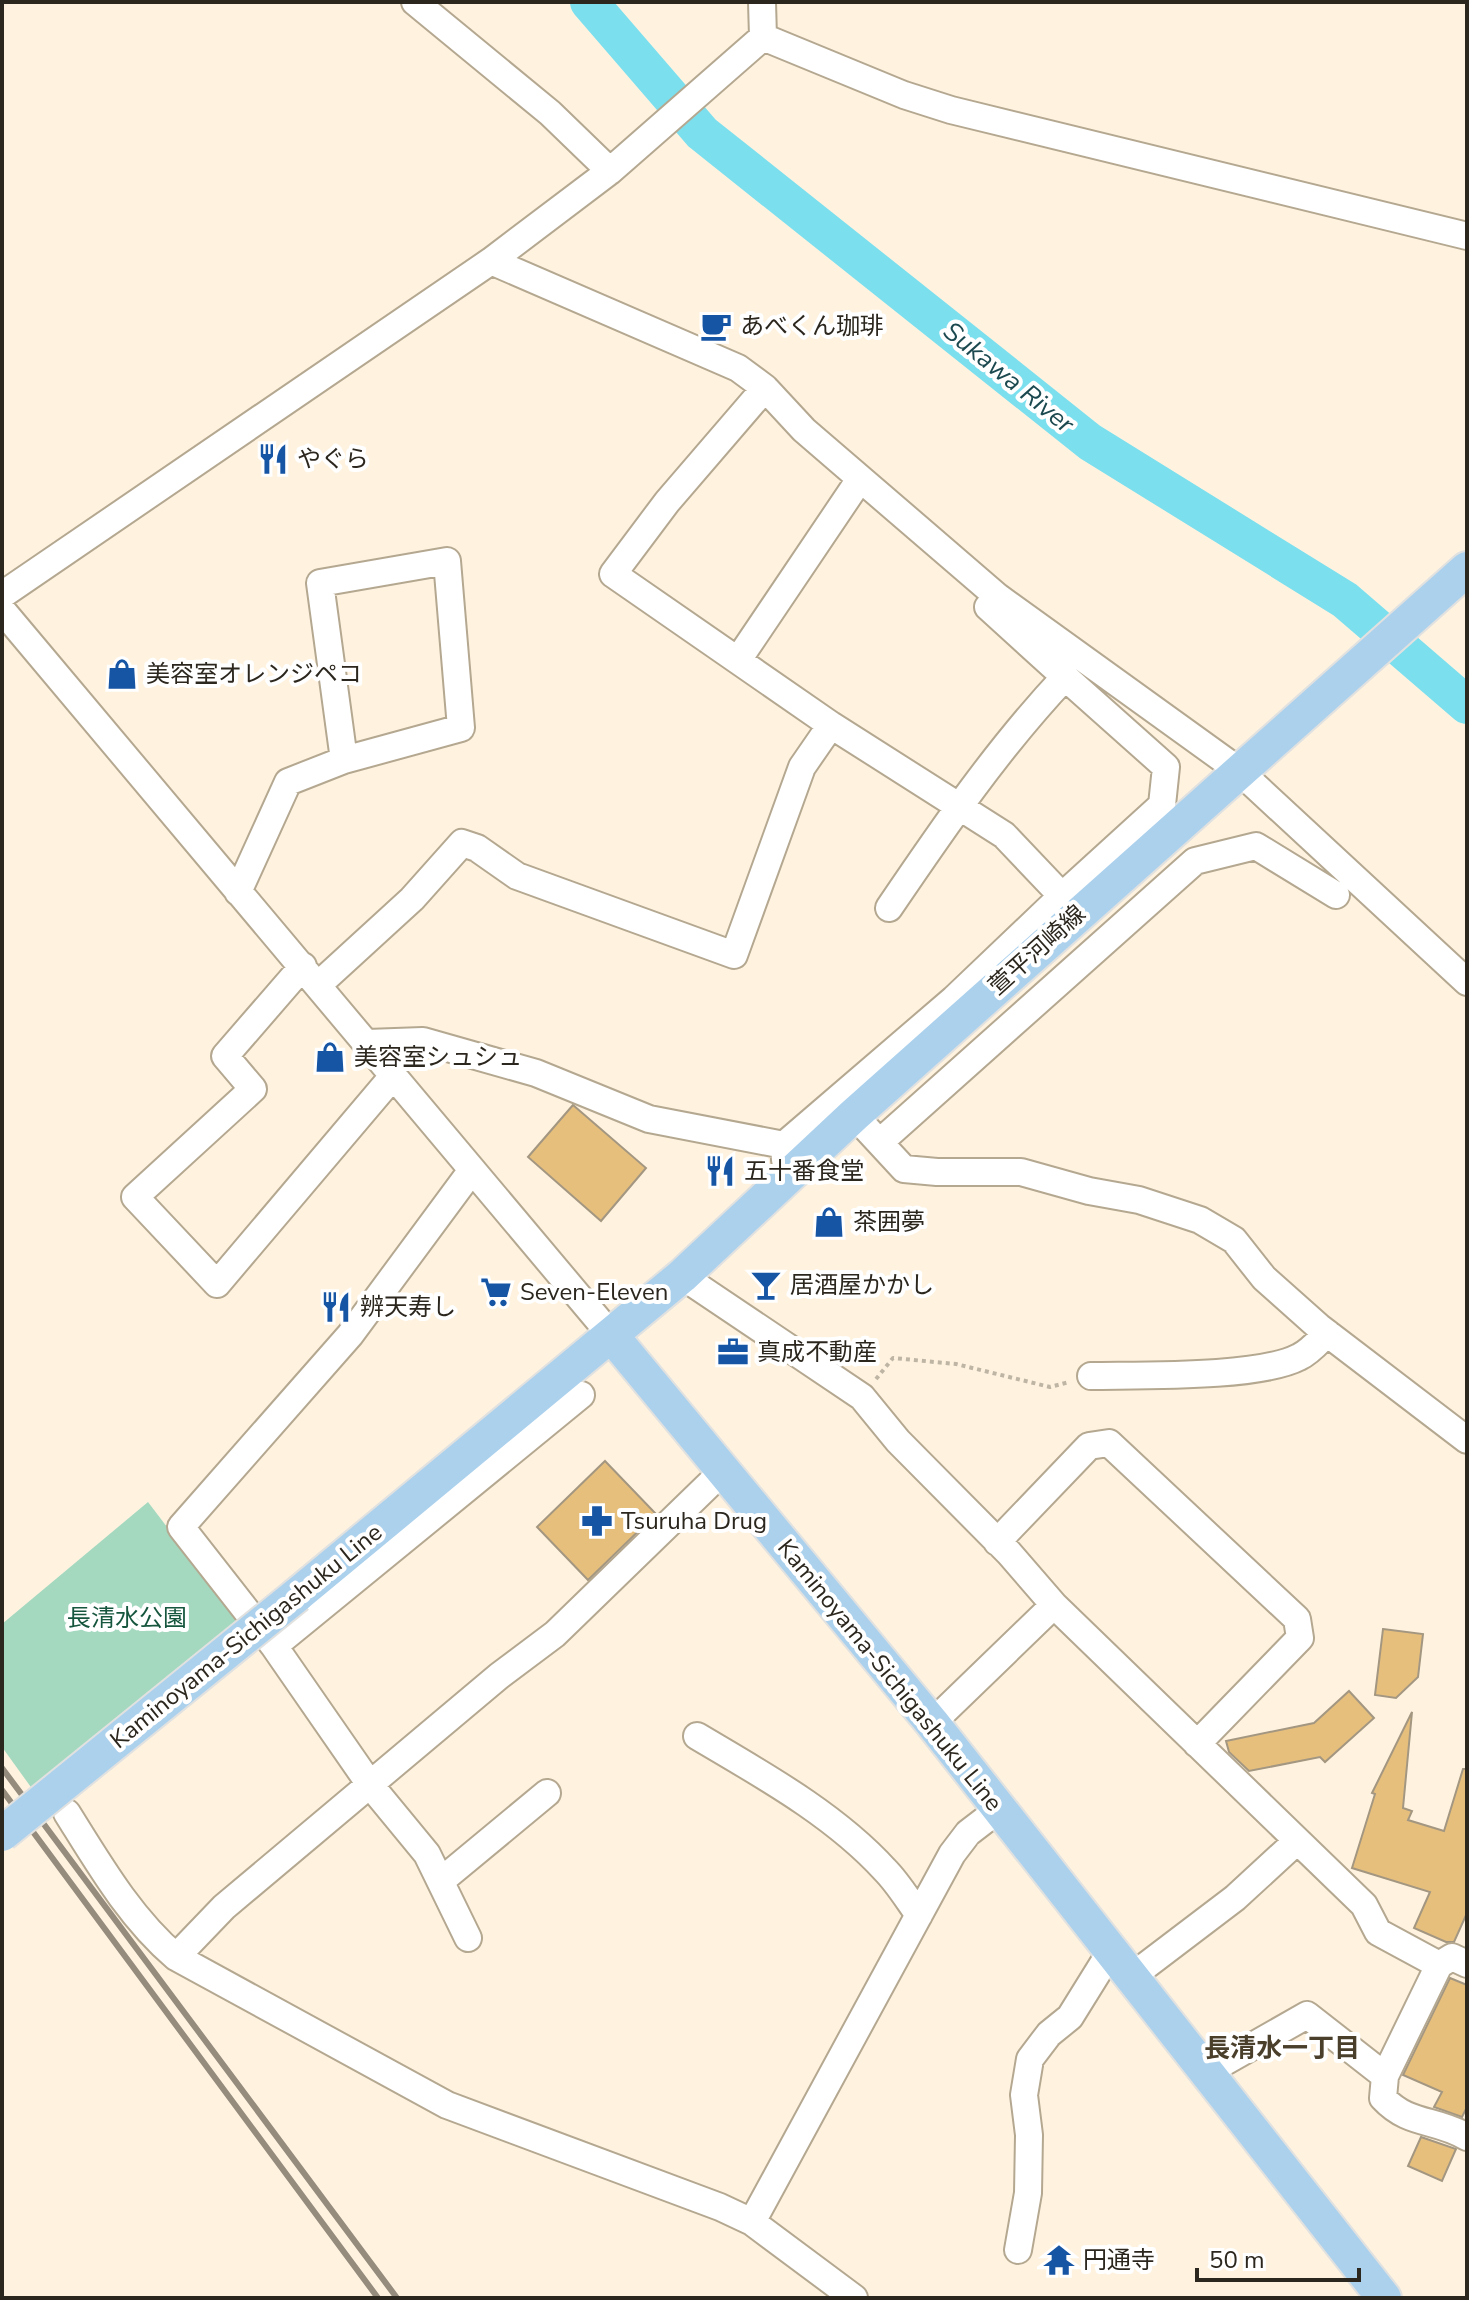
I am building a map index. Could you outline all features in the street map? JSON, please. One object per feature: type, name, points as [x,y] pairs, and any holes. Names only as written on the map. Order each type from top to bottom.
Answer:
[{"type":"main road","name":"萱平河崎線","points":[[611,1335],[682,1276],[854,1115],[1467,569]]},
{"type":"main road","name":"Kaminoyama-Sichigashuku Line","points":[[2,1834],[611,1335],[932,1723],[1384,2298]]},
{"type":"street","points":[[415,2],[550,113],[610,171]]},
{"type":"street","points":[[762,2],[763,37]]},
{"type":"street","points":[[2,595],[491,261],[610,171],[763,37]]},
{"type":"street","points":[[763,37],[904,95],[951,110],[1467,236]]},
{"type":"street","points":[[491,261],[738,368],[765,388],[804,430],[930,541],[998,597],[1249,760],[1467,982]]},
{"type":"street","points":[[765,388],[667,502],[613,574],[831,725],[1004,835],[1062,896]]},
{"type":"street","points":[[738,660],[860,479]]},
{"type":"street","points":[[784,1145],[954,999],[1162,805],[1166,767],[957,579],[930,541]]},
{"type":"street","points":[[238,892],[288,782],[344,760],[461,728],[447,561],[320,583],[344,760]]},
{"type":"street","points":[[2,610],[611,1335]]},
{"type":"street","points":[[889,908],[1013,733],[1065,677]]},
{"type":"street","points":[[394,1075],[217,1284],[135,1197],[253,1089],[225,1056],[310,976],[412,899],[462,843],[477,848],[517,876],[734,955],[802,767],[831,725]]},
{"type":"street","points":[[880,1142],[1195,861],[1256,846],[1336,895]]},
{"type":"street","points":[[367,1043],[423,1041],[536,1073],[649,1119],[784,1145]]},
{"type":"street","points":[[854,1115],[904,1169],[1021,1172],[1089,1191],[1139,1200],[1200,1220],[1234,1240],[1264,1278],[1327,1333],[1467,1440]]},
{"type":"street","points":[[784,1145],[786,1178]]},
{"type":"street","points":[[468,1938],[427,1854],[371,1786],[274,1646],[181,1527],[350,1335],[472,1170]]},
{"type":"street","points":[[682,1276],[862,1397],[898,1441],[1054,1605],[1364,1905],[1378,1932],[1439,1965]]},
{"type":"street","points":[[1091,1376],[1192,1374],[1280,1365],[1302,1356],[1327,1333]]},
{"type":"street","points":[[274,1646],[581,1395]]},
{"type":"street","points":[[997,1542],[1089,1446],[1109,1443],[1297,1619],[1300,1638],[1197,1744]]},
{"type":"street","points":[[176,1957],[224,1907],[499,1676],[555,1634],[724,1470]]},
{"type":"street","points":[[932,1723],[1054,1605]]},
{"type":"street","points":[[697,1736],[753,1769],[854,1841],[886,1870],[919,1915]]},
{"type":"street","points":[[442,1880],[547,1793]]},
{"type":"street","points":[[752,2222],[919,1915],[968,1833],[998,1810]]},
{"type":"street","points":[[67,1813],[113,1886],[156,1939],[176,1957],[447,2105],[720,2207],[752,2222],[854,2298]]},
{"type":"street","points":[[1018,2250],[1028,2193],[1029,2135],[1024,2095],[1030,2059],[1049,2034],[1070,2017],[1121,1964],[1235,1898],[1297,1841]]},
{"type":"street","points":[[1467,1964],[1452,1957],[1439,1965],[1385,2076],[1383,2098],[1399,2116],[1450,2127],[1467,2137]]},
{"type":"street","points":[[1207,2072],[1307,2015],[1385,2076]]},
{"type":"path","points":[[862,1397],[893,1358],[956,1364],[1050,1387],[1091,1376]]},
{"type":"green space","name":"長清水公園","points":[[148,1502],[241,1624],[33,1790],[2,1747],[2,1624]]},
{"type":"building","points":[[573,1105],[646,1168],[601,1221],[528,1157]]},
{"type":"building","name":"Tsuruha Drug","points":[[605,1461],[656,1514],[588,1580],[537,1527]]},
{"type":"building","points":[[1383,1629],[1423,1634],[1418,1677],[1396,1698],[1375,1695]]},
{"type":"building","points":[[1349,1691],[1374,1718],[1325,1762],[1320,1757],[1249,1771],[1229,1752],[1226,1741],[1314,1723]]},
{"type":"building","points":[[1412,1712],[1403,1808],[1412,1811],[1408,1820],[1444,1831],[1463,1769],[1467,1769],[1467,1913],[1454,1942],[1446,1942],[1414,1928],[1430,1892],[1352,1868],[1375,1794],[1372,1793]]},
{"type":"building","points":[[1450,1978],[1467,1985],[1467,2107],[1462,2117],[1434,2107],[1442,2092],[1403,2075]]},
{"type":"building","points":[[1421,2137],[1456,2149],[1442,2181],[1408,2166]]},
{"type":"waterway","name":"Sukawa River","points":[[589,2],[702,133],[1090,442],[1345,600],[1467,705]]},
{"type":"railway","points":[[2,1768],[397,2298]]},
{"type":"railway","points":[[2,1790],[378,2298]]},
{"type":"place","name":"あべくん珈琲","points":[[716,326]]},
{"type":"place","name":"やぐら","points":[[273,459]]},
{"type":"place","name":"美容室オレンジペコ","points":[[122,674]]},
{"type":"place","name":"美容室シュシュ","points":[[330,1057]]},
{"type":"place","name":"五十番食堂","points":[[720,1171]]},
{"type":"place","name":"茶囲夢","points":[[829,1222]]},
{"type":"place","name":"居酒屋かかし","points":[[766,1285]]},
{"type":"place","name":"Seven-Eleven","points":[[496,1292]]},
{"type":"place","name":"辨天寿し","points":[[336,1307]]},
{"type":"place","name":"真成不動産","points":[[733,1352]]},
{"type":"place","name":"Tsuruha Drug","points":[[597,1521]]},
{"type":"place","name":"円通寺","points":[[1059,2260]]},
{"type":"district","name":"長清水一丁目","points":[[1282,2048]]}]
